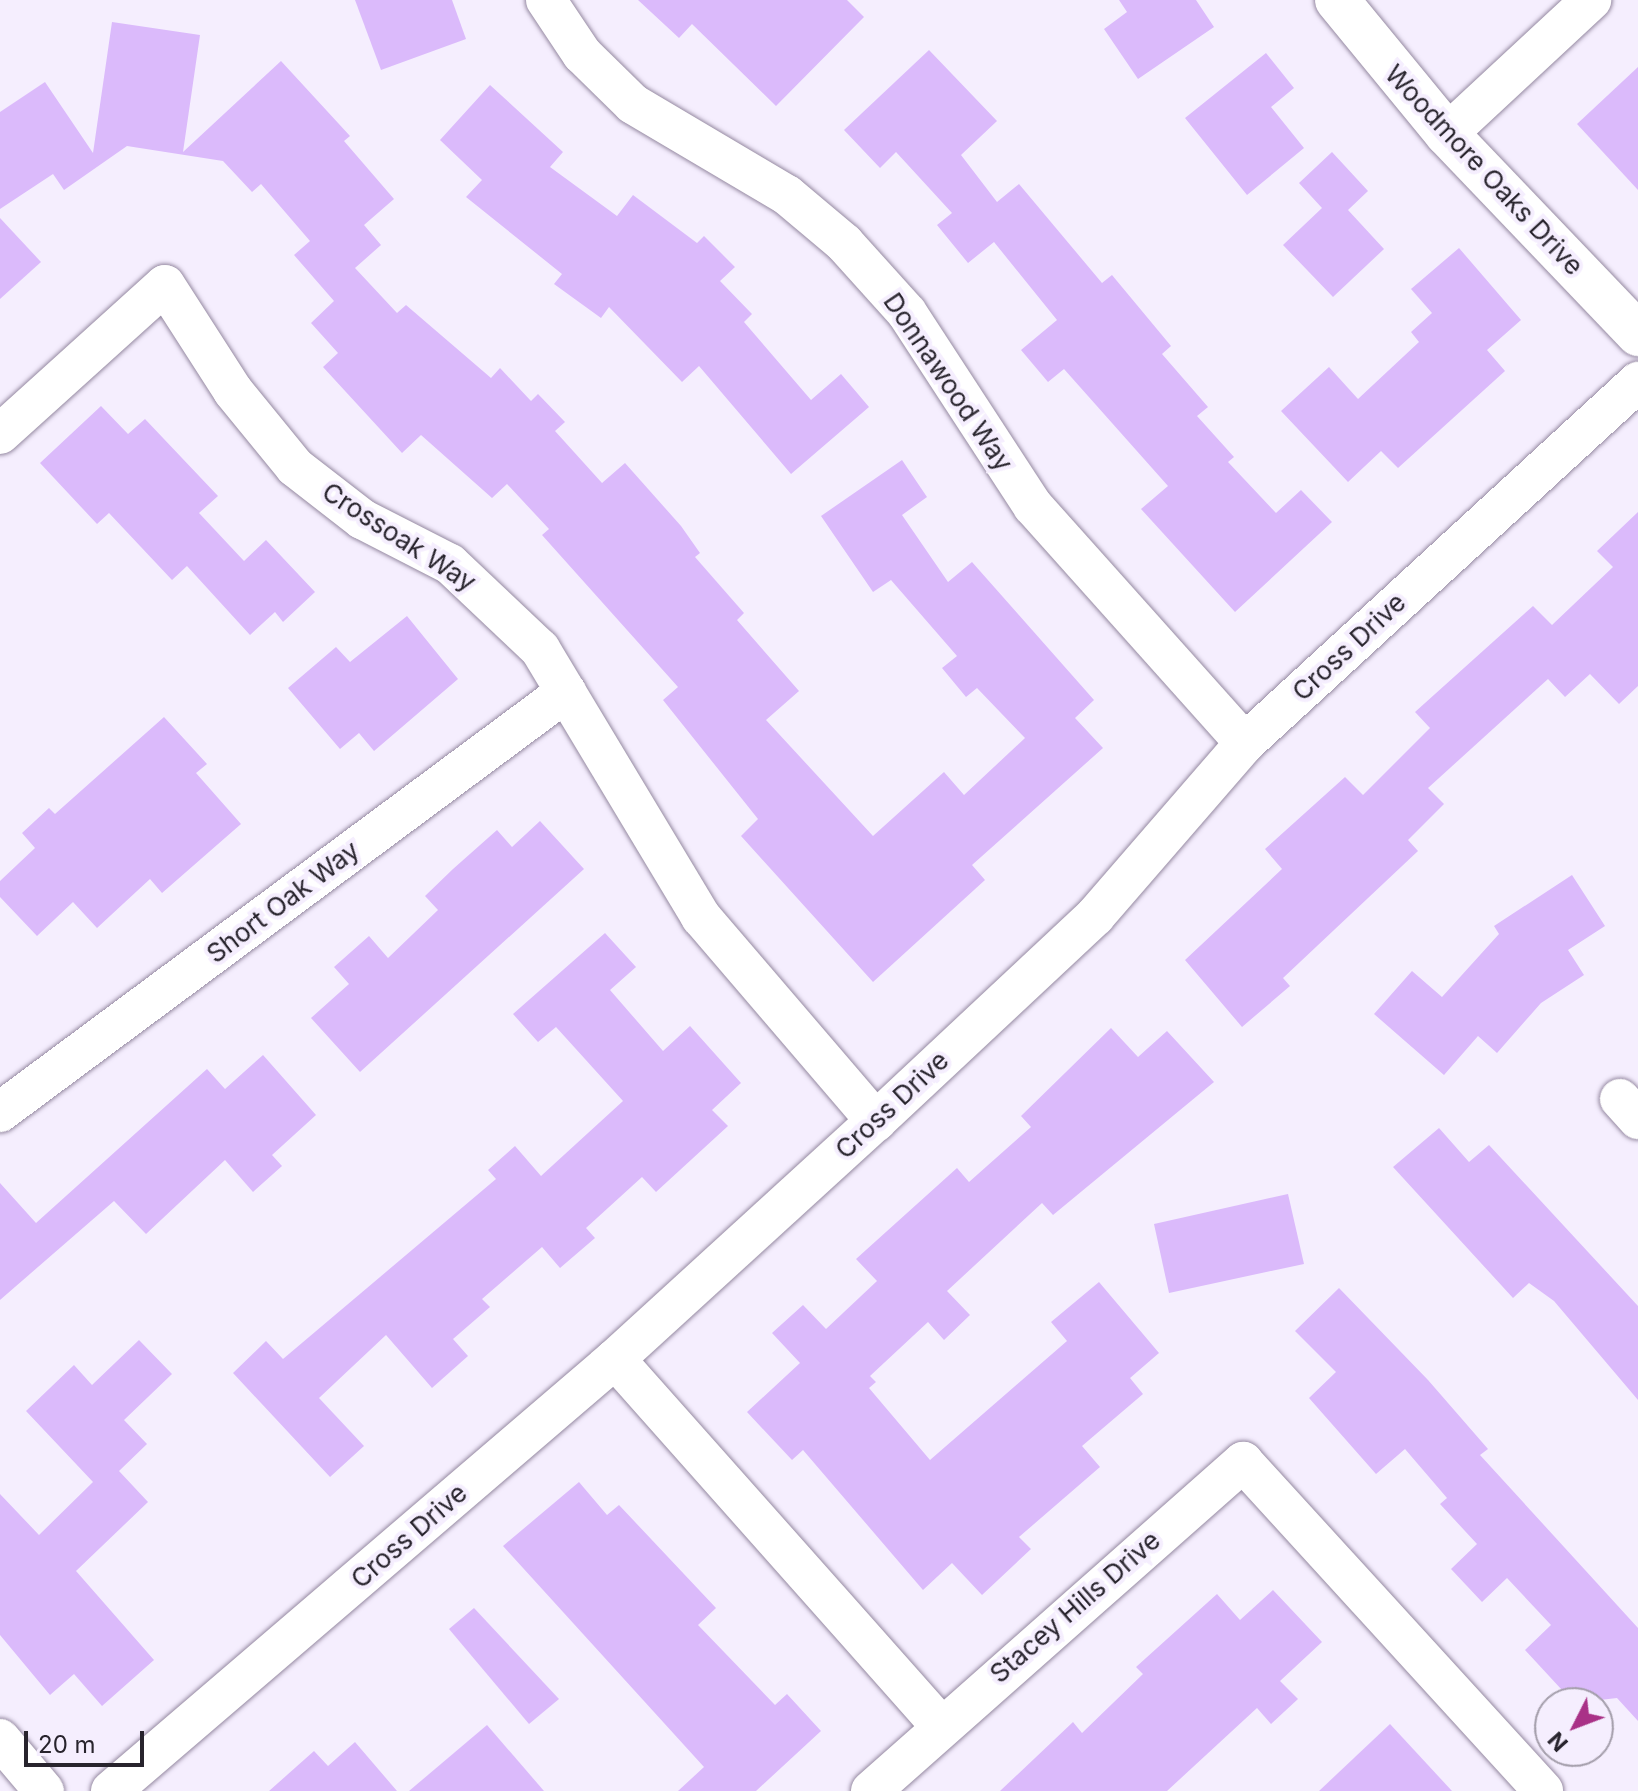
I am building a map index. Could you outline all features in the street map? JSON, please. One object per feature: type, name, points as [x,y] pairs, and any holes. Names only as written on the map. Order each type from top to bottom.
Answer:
[{"type":"street","name":"Donnawood Way","points":[[546,0],[582,54],[633,104],[763,179],[844,243],[907,313],[1033,506],[1245,743]]},
{"type":"street","name":"Woodmore Oaks Drive","points":[[1337,0],[1447,134],[1638,334]]},
{"type":"street","points":[[1447,134],[1591,0]]},
{"type":"street","name":"Crossoak Way","points":[[0,434],[165,285],[233,391],[295,467],[362,519],[450,564],[505,609],[566,692],[707,927],[876,1121]]},
{"type":"street","name":"Cross Drive","points":[[111,1791],[615,1359],[876,1121],[1095,916],[1245,743],[1638,382]]},
{"type":"street","name":"Short Oak Way","points":[[0,1112],[566,692]]},
{"type":"street","points":[[615,1359],[939,1724],[871,1791]]},
{"type":"street","name":"Stacey Hills Drive","points":[[939,1724],[1243,1462],[1543,1791]]},
{"type":"street","points":[[0,1739],[44,1791]]},
{"type":"building","points":[[355,0],[452,0],[466,39],[381,70]]},
{"type":"building","points":[[638,0],[847,0],[864,17],[776,106],[692,24],[679,38]]},
{"type":"building","points":[[1119,0],[1196,0],[1214,27],[1138,79],[1104,29],[1127,12]]},
{"type":"building","points":[[112,22],[200,35],[183,152],[281,61],[350,136],[344,141],[394,199],[364,225],[381,245],[355,268],[397,313],[406,305],[491,378],[500,368],[531,401],[538,394],[565,422],[555,431],[602,483],[625,463],[681,526],[700,553],[695,557],[744,613],[737,620],[799,691],[766,720],[873,836],[944,772],[964,795],[1025,738],[977,688],[966,697],[942,668],[957,656],[891,580],[873,592],[821,516],[902,460],[927,497],[902,515],[948,582],[972,562],[1094,700],[1075,718],[1103,748],[972,865],[985,880],[873,982],[741,836],[758,819],[663,700],[678,687],[542,535],[549,529],[507,484],[492,498],[421,435],[402,453],[323,367],[338,353],[311,323],[334,301],[294,255],[310,241],[261,184],[252,192],[223,161],[127,146],[64,190],[53,174],[0,209],[0,112],[45,82],[93,153]]},
{"type":"building","points":[[929,50],[997,121],[961,155],[997,202],[1019,184],[1102,283],[1112,275],[1171,346],[1162,354],[1208,407],[1197,416],[1234,457],[1228,462],[1276,513],[1301,490],[1332,522],[1235,612],[1141,509],[1168,486],[1064,369],[1048,382],[1021,350],[1057,320],[994,242],[968,263],[937,225],[952,213],[896,152],[880,168],[844,130]]},
{"type":"building","points":[[1266,53],[1294,88],[1271,107],[1304,148],[1247,195],[1185,118]]},
{"type":"building","points":[[1638,67],[1638,190],[1577,124]]},
{"type":"building","points":[[490,85],[563,152],[550,167],[617,216],[633,195],[697,243],[704,236],[735,267],[720,281],[752,314],[744,322],[811,400],[841,374],[869,407],[791,474],[699,366],[682,382],[609,307],[601,318],[554,284],[562,274],[466,197],[482,180],[440,140]]},
{"type":"building","points":[[1332,152],[1368,191],[1348,210],[1384,249],[1333,297],[1283,245],[1322,208],[1299,183]]},
{"type":"building","points":[[0,218],[41,262],[0,299]]},
{"type":"building","points":[[1459,248],[1521,320],[1487,350],[1505,371],[1398,468],[1381,451],[1348,482],[1281,411],[1329,367],[1358,399],[1419,342],[1411,332],[1432,313],[1411,289]]},
{"type":"building","points":[[101,406],[128,434],[145,419],[218,496],[199,513],[244,561],[266,540],[315,592],[283,622],[275,612],[250,635],[187,566],[172,580],[109,513],[97,524],[40,463]]},
{"type":"building","points":[[1638,512],[1638,686],[1619,704],[1590,674],[1565,697],[1548,679],[1428,788],[1444,804],[1408,840],[1418,851],[1283,978],[1290,986],[1242,1027],[1185,960],[1282,869],[1265,849],[1345,777],[1363,795],[1430,728],[1415,712],[1533,606],[1552,625],[1613,567],[1597,551]]},
{"type":"building","points":[[407,616],[458,679],[374,751],[359,733],[340,749],[288,688],[336,647],[350,662]]},
{"type":"building","points":[[164,717],[207,764],[196,773],[241,824],[162,893],[150,879],[97,928],[73,902],[37,936],[0,897],[0,881],[35,848],[22,833],[49,808],[55,814]]},
{"type":"building","points":[[540,821],[584,869],[360,1072],[311,1018],[349,984],[334,967],[369,936],[388,958],[438,910],[425,896],[453,869],[497,830],[512,847]]},
{"type":"building","points":[[1572,875],[1605,926],[1568,950],[1584,975],[1541,1003],[1497,1053],[1478,1036],[1444,1075],[1374,1014],[1412,971],[1442,997],[1499,934],[1494,926]]},
{"type":"building","points":[[605,933],[636,967],[610,990],[663,1051],[690,1026],[741,1083],[712,1110],[728,1126],[656,1192],[642,1177],[586,1228],[595,1238],[560,1268],[542,1247],[482,1299],[490,1307],[453,1339],[468,1356],[432,1388],[386,1335],[319,1398],[364,1446],[330,1477],[233,1373],[266,1341],[283,1359],[496,1179],[488,1170],[515,1146],[541,1176],[623,1101],[556,1027],[538,1042],[513,1014]]},
{"type":"building","points":[[1111,1028],[1138,1057],[1167,1031],[1214,1082],[1053,1215],[1042,1203],[947,1291],[970,1315],[944,1340],[928,1322],[870,1376],[876,1382],[869,1388],[930,1460],[1067,1341],[1051,1322],[1099,1282],[1159,1353],[1130,1378],[1143,1394],[1082,1446],[1100,1467],[1019,1537],[1031,1549],[982,1595],[952,1563],[923,1590],[803,1450],[792,1460],[747,1412],[800,1363],[772,1333],[803,1305],[826,1329],[877,1281],[856,1259],[957,1168],[969,1182],[1031,1127],[1021,1116]]},
{"type":"building","points":[[263,1055],[316,1115],[272,1155],[282,1166],[253,1192],[225,1160],[146,1234],[114,1201],[0,1300],[0,1183],[36,1223],[207,1069],[225,1089]]},
{"type":"building","points":[[1439,1128],[1469,1162],[1489,1145],[1638,1306],[1638,1400],[1554,1301],[1529,1283],[1513,1298],[1393,1167]]},
{"type":"building","points":[[1288,1194],[1304,1264],[1169,1293],[1154,1224]]},
{"type":"building","points":[[1339,1288],[1428,1380],[1488,1449],[1480,1455],[1638,1628],[1638,1721],[1614,1698],[1614,1687],[1559,1687],[1525,1650],[1551,1625],[1507,1578],[1482,1602],[1451,1569],[1477,1544],[1440,1504],[1447,1498],[1405,1449],[1376,1474],[1309,1398],[1336,1372],[1295,1331]]},
{"type":"building","points":[[139,1340],[172,1374],[124,1420],[147,1444],[119,1471],[148,1502],[76,1571],[154,1660],[102,1706],[74,1674],[50,1695],[0,1635],[0,1494],[39,1535],[93,1482],[26,1411],[74,1365],[92,1385]]},
{"type":"building","points":[[579,1482],[607,1515],[619,1505],[716,1608],[698,1625],[775,1705],[787,1694],[821,1731],[756,1791],[678,1791],[704,1767],[503,1546]]},
{"type":"building","points":[[1273,1590],[1322,1642],[1280,1681],[1298,1699],[1271,1724],[1257,1708],[1167,1791],[1000,1791],[1073,1722],[1082,1733],[1143,1674],[1136,1667],[1217,1594],[1240,1620]]},
{"type":"building","points":[[474,1608],[559,1699],[529,1724],[449,1629]]},
{"type":"building","points":[[1390,1724],[1452,1791],[1319,1791]]},
{"type":"building","points":[[487,1725],[544,1791],[409,1791]]},
{"type":"building","points":[[355,1742],[397,1791],[269,1791],[314,1751],[328,1766]]}]
